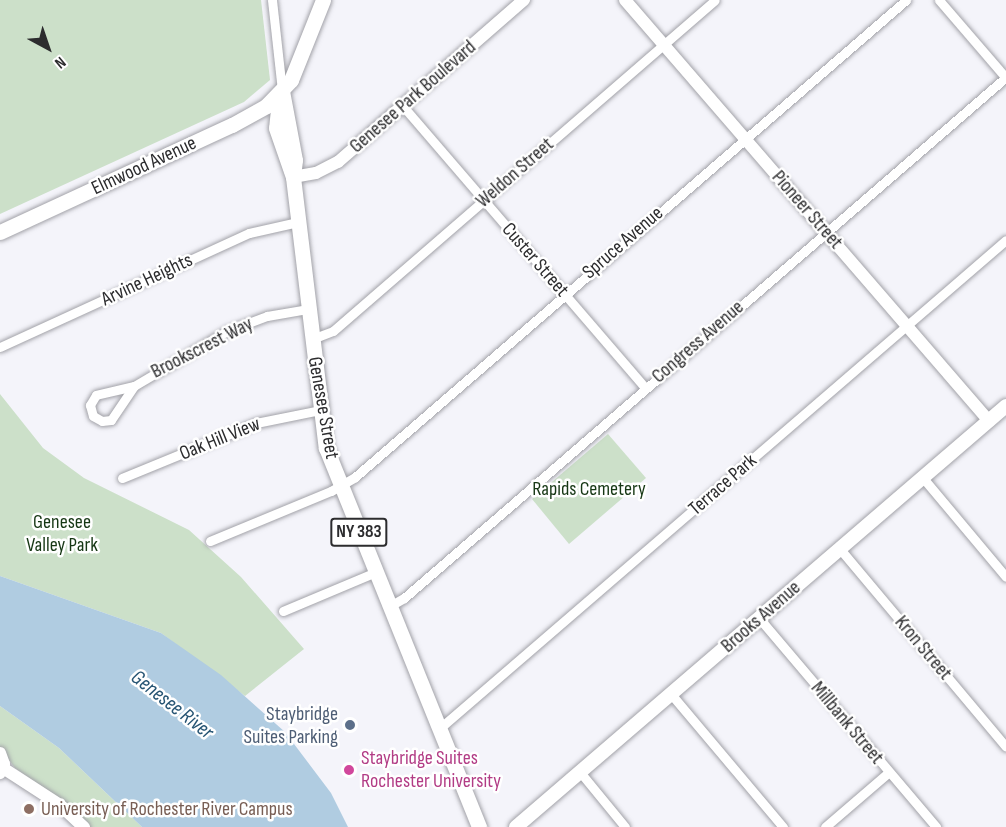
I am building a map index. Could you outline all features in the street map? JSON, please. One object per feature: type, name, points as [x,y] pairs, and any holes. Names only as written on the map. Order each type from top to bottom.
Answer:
[{"type":"main road","points":[[282,91],[298,65],[323,0]]},
{"type":"main road","name":"Genesee Street","points":[[282,91],[295,160],[293,177],[326,448],[479,827]]},
{"type":"main road","name":"Elmwood Avenue","points":[[0,232],[232,125],[282,91]]},
{"type":"main road","name":"Brooks Avenue","points":[[516,827],[1006,406]]},
{"type":"street","name":"Genesee Street","points":[[272,0],[282,91]]},
{"type":"street","name":"Genesee Park Boulevard","points":[[293,177],[331,167],[524,0]]},
{"type":"street","name":"Pioneer Street","points":[[625,0],[989,421]]},
{"type":"street","name":"Weldon Street","points":[[312,339],[333,331],[715,0]]},
{"type":"street","name":"Spruce Avenue","points":[[210,541],[340,486],[906,0]]},
{"type":"street","points":[[939,0],[1006,77]]},
{"type":"street","name":"Congress Avenue","points":[[390,606],[405,598],[1006,77]]},
{"type":"street","name":"Custer Street","points":[[402,105],[645,388]]},
{"type":"street","name":"Arvine Heights","points":[[0,347],[249,233],[298,222]]},
{"type":"street","name":"Terrace Park","points":[[440,728],[1006,240]]},
{"type":"street","name":"Brookscrest Way","points":[[134,386],[111,420],[99,421],[92,415],[90,405],[96,395],[134,386],[238,326],[308,309]]},
{"type":"street","name":"Oak Hill View","points":[[122,478],[256,423],[320,410]]},
{"type":"street","points":[[923,478],[1006,577]]},
{"type":"street","name":"Kron Street","points":[[840,549],[1006,747]]},
{"type":"street","points":[[283,611],[376,572]]},
{"type":"street","name":"Millbank Street","points":[[759,618],[936,827]]},
{"type":"street","points":[[671,694],[783,827]]},
{"type":"street","points":[[0,753],[2,771],[53,800],[84,827]]},
{"type":"street","points":[[580,772],[625,827]]},
{"type":"street","points":[[825,827],[888,772]]},
{"type":"green space","points":[[0,0],[261,0],[270,80],[244,102],[0,214]]},
{"type":"green space","name":"Genesee Valley Park","points":[[0,394],[43,448],[84,478],[189,530],[241,577],[304,649],[245,696],[161,633],[0,576]]},
{"type":"green space","name":"Rapids Cemetery","points":[[608,434],[646,478],[569,544],[532,499]]},
{"type":"green space","points":[[0,706],[59,748],[142,827],[90,827],[64,802],[15,768],[0,748]]},
{"type":"water","name":"Genesee River","points":[[0,576],[161,633],[221,675],[285,732],[331,793],[348,827],[142,827],[59,748],[0,706]]},
{"type":"place","name":"Staybridge Suites Parking","points":[[350,725]]},
{"type":"place","name":"Staybridge Suites Rochester University","points":[[349,770]]},
{"type":"place","name":"University of Rochester River Campus","points":[[29,809]]}]
